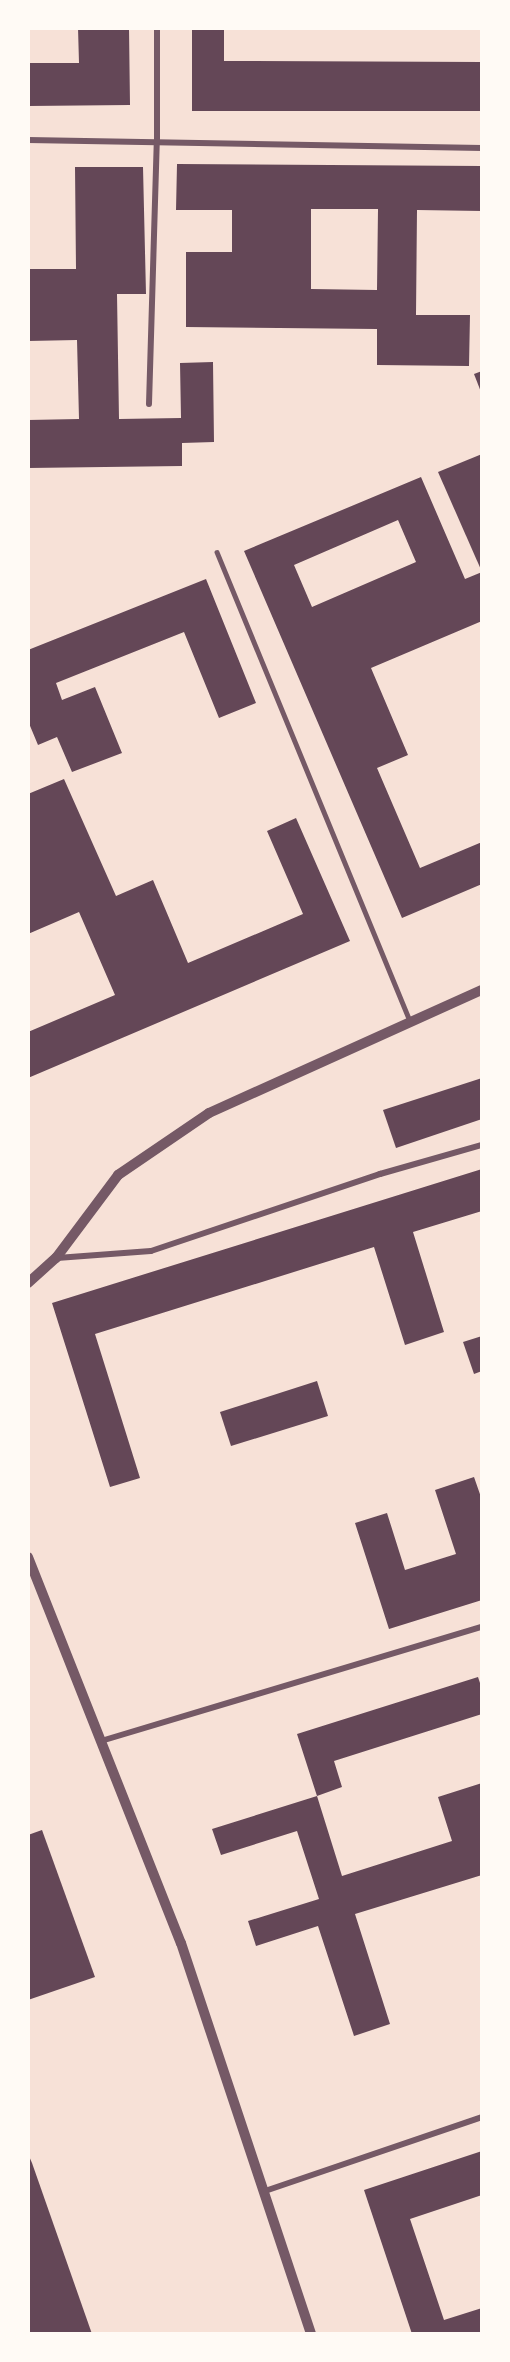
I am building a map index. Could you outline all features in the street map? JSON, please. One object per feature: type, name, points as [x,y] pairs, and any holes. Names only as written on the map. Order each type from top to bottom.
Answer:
[{"type":"street","points":[[149,404],[157,141],[157,28]]},
{"type":"street","points":[[28,140],[482,148]]},
{"type":"street","points":[[28,1283],[56,1258],[118,1175],[210,1113],[482,990]]},
{"type":"street","points":[[56,1258],[151,1251],[380,1174],[482,1145]]},
{"type":"street","points":[[28,1557],[181,1943],[311,2334]]},
{"type":"street","points":[[101,1741],[482,1627]]},
{"type":"street","points":[[265,2191],[482,2117]]},
{"type":"lane","points":[[217,552],[411,1023]]},
{"type":"building","points":[[78,28],[129,28],[130,105],[28,106],[28,63],[79,63]]},
{"type":"building","points":[[192,28],[224,28],[224,61],[482,62],[482,111],[192,111]]},
{"type":"building","points":[[177,164],[482,166],[482,211],[417,210],[416,315],[470,315],[469,366],[377,365],[377,329],[186,327],[186,252],[232,252],[232,210],[176,210]],"holes":[[[311,209],[378,209],[377,290],[311,289]]]},
{"type":"building","points":[[75,167],[143,167],[146,294],[117,294],[119,419],[181,418],[180,363],[213,362],[214,442],[182,443],[182,466],[28,468],[28,420],[79,419],[77,340],[28,341],[28,269],[76,269]]},
{"type":"building","points":[[482,371],[482,392],[481,392],[474,374]]},
{"type":"building","points":[[482,454],[482,572],[438,472]]},
{"type":"building","points":[[421,477],[465,579],[482,572],[482,621],[371,668],[408,755],[377,768],[420,868],[482,842],[482,884],[402,918],[244,551]],"holes":[[[398,520],[416,562],[312,607],[294,565]]]},
{"type":"building","points":[[206,579],[256,703],[219,718],[184,632],[56,683],[62,700],[95,687],[122,753],[72,772],[57,737],[38,745],[28,721],[28,650]]},
{"type":"building","points":[[64,779],[116,896],[153,880],[188,963],[303,914],[267,831],[296,818],[350,941],[28,1078],[28,1032],[115,995],[79,912],[28,934],[28,794]]},
{"type":"building","points":[[482,1078],[482,1119],[396,1148],[383,1110]]},
{"type":"building","points":[[482,1169],[482,1211],[413,1232],[444,1332],[405,1345],[374,1247],[95,1334],[140,1478],[110,1487],[52,1303]]},
{"type":"building","points":[[482,1336],[482,1371],[474,1374],[463,1342]]},
{"type":"building","points":[[317,1381],[328,1416],[231,1446],[220,1412]]},
{"type":"building","points":[[474,1477],[482,1500],[482,1600],[389,1629],[355,1523],[387,1513],[405,1570],[456,1554],[435,1490]]},
{"type":"building","points":[[478,1677],[482,1689],[482,1714],[334,1761],[342,1787],[317,1796],[297,1734]]},
{"type":"building","points":[[482,1783],[482,1875],[355,1914],[390,2024],[354,2036],[318,1926],[256,1946],[248,1921],[319,1899],[297,1831],[221,1855],[212,1829],[317,1796],[342,1876],[452,1841],[438,1797]]},
{"type":"building","points":[[42,1830],[95,1977],[28,2000],[28,1835]]},
{"type":"building","points":[[482,2151],[482,2195],[410,2219],[444,2320],[482,2308],[482,2334],[412,2334],[364,2190]]},
{"type":"building","points":[[28,2154],[32,2163],[92,2334],[28,2334]]}]
